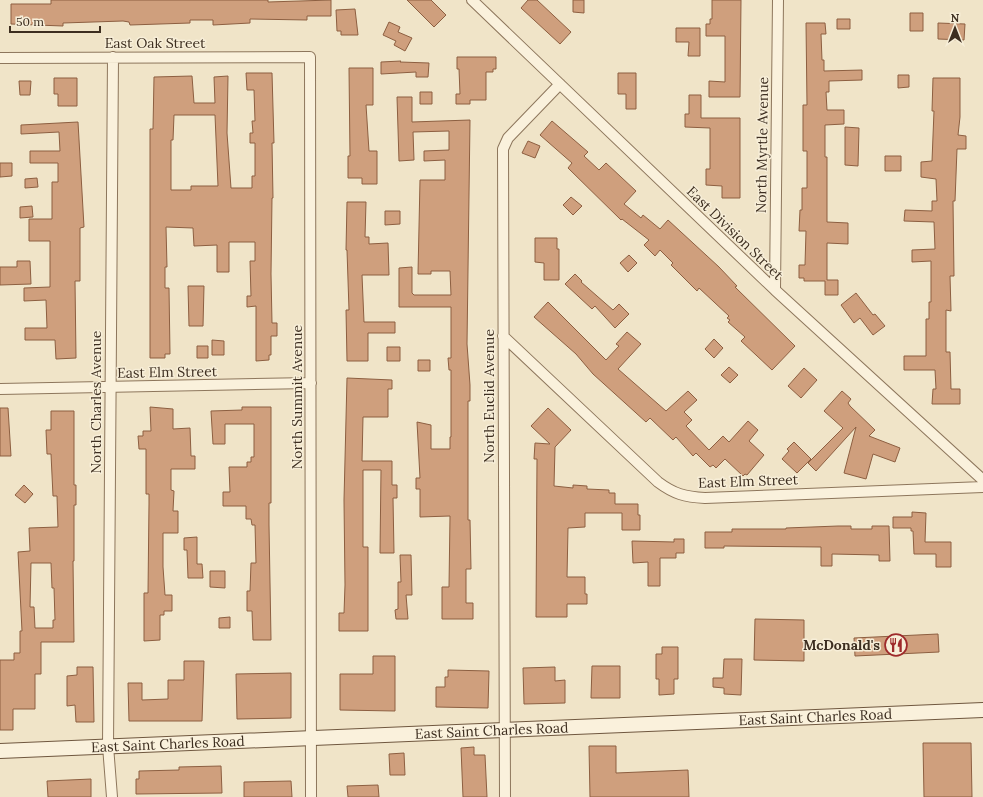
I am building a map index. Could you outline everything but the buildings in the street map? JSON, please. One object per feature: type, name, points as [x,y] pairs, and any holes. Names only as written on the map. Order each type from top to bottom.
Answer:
[{"type":"main road","name":"East Saint Charles Road","points":[[0,751],[983,710]]},
{"type":"street","name":"East Division Street","points":[[472,0],[775,290],[983,480]]},
{"type":"street","name":"North Myrtle Avenue","points":[[775,290],[778,0]]},
{"type":"street","name":"North Charles Avenue","points":[[112,797],[108,746],[113,57]]},
{"type":"street","name":"East Oak Street","points":[[0,58],[310,57]]},
{"type":"street","name":"North Summit Avenue","points":[[310,57],[311,797]]},
{"type":"street","name":"North Euclid Avenue","points":[[505,797],[503,149],[508,138],[560,84]]},
{"type":"street","name":"East Elm Street","points":[[503,336],[658,482],[677,493],[689,497],[705,498],[983,487]]},
{"type":"street","name":"East Elm Street","points":[[0,389],[311,383]]},
{"type":"place","name":"McDonald's","points":[[896,645]]}]
